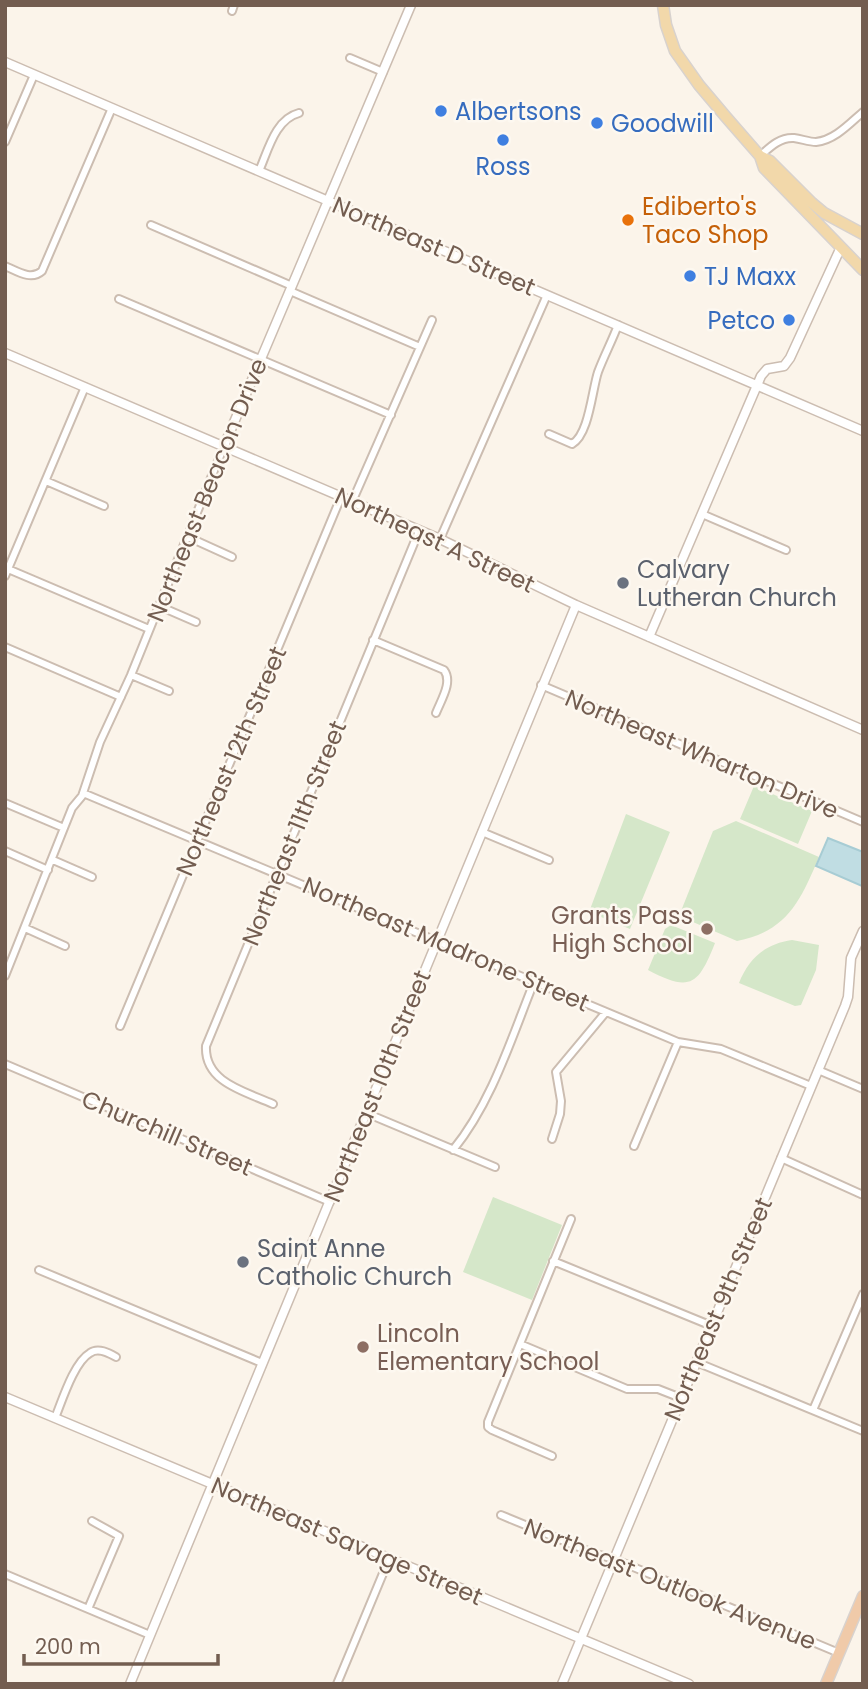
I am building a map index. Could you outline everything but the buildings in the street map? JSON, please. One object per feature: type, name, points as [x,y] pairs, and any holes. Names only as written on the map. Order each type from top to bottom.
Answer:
[{"type":"highway","points":[[825,1684],[863,1596]]},
{"type":"main road","points":[[663,5],[666,26],[684,65],[704,92],[761,156],[770,161],[799,191],[824,213],[863,234]]},
{"type":"main road","points":[[761,156],[764,168],[863,270]]},
{"type":"street","name":"Northeast Beacon Drive","points":[[5,976],[72,808],[83,793],[100,742],[131,675],[224,446],[411,5]]},
{"type":"street","points":[[351,58],[383,72]]},
{"type":"street","name":"Northeast D Street","points":[[5,62],[863,430]]},
{"type":"street","points":[[5,142],[34,75]]},
{"type":"street","points":[[5,266],[29,276],[39,275],[42,271],[112,108]]},
{"type":"street","points":[[761,156],[771,146],[787,139],[816,142],[827,139],[840,132],[863,111]]},
{"type":"street","points":[[260,171],[281,125],[292,115],[299,113]]},
{"type":"street","points":[[150,225],[420,347]]},
{"type":"street","points":[[649,637],[757,385],[767,369],[784,366],[790,358],[841,247]]},
{"type":"street","points":[[440,539],[547,295]]},
{"type":"street","points":[[119,299],[391,415]]},
{"type":"street","points":[[352,502],[432,320]]},
{"type":"street","points":[[549,434],[572,444],[577,441],[590,410],[598,373],[618,325]]},
{"type":"street","name":"Northeast A Street","points":[[5,353],[440,539],[576,606],[863,730]]},
{"type":"street","points":[[85,387],[7,572],[149,629]]},
{"type":"street","points":[[46,481],[104,506]]},
{"type":"street","name":"Northeast 12th Street","points":[[120,1026],[341,497]]},
{"type":"street","points":[[702,514],[786,550]]},
{"type":"street","name":"Northeast 11th Street","points":[[274,1104],[219,1078],[210,1067],[206,1053],[209,1038],[419,531]]},
{"type":"street","points":[[188,537],[232,556]]},
{"type":"street","points":[[159,606],[196,622]]},
{"type":"street","name":"Northeast 10th Street","points":[[130,1684],[541,685],[576,606]]},
{"type":"street","points":[[373,640],[448,674],[436,713]]},
{"type":"street","points":[[5,647],[121,697]]},
{"type":"street","points":[[131,675],[169,691]]},
{"type":"street","name":"Northeast Wharton Drive","points":[[541,685],[863,822]]},
{"type":"street","name":"Northeast Madrone Street","points":[[83,793],[678,1042],[721,1049],[811,1086]]},
{"type":"street","points":[[5,803],[64,828]]},
{"type":"street","points":[[482,832],[549,860]]},
{"type":"street","points":[[5,851],[48,870]]},
{"type":"street","points":[[53,860],[92,877]]},
{"type":"street","points":[[25,928],[65,946]]},
{"type":"street","name":"Northeast 9th Street","points":[[562,1684],[848,997],[851,958],[863,931]]},
{"type":"street","points":[[453,1150],[482,1108],[534,982]]},
{"type":"street","points":[[552,1139],[561,1101],[556,1072],[606,1012]]},
{"type":"street","points":[[634,1146],[678,1042]]},
{"type":"street","name":"Churchill Street","points":[[5,1064],[330,1202]]},
{"type":"street","points":[[818,1070],[863,1089]]},
{"type":"street","points":[[366,1113],[495,1167]]},
{"type":"street","points":[[781,1158],[863,1195]]},
{"type":"street","points":[[552,1456],[488,1427],[571,1219]]},
{"type":"street","points":[[553,1261],[712,1326]]},
{"type":"street","points":[[39,1270],[262,1363]]},
{"type":"street","points":[[813,1410],[862,1297]]},
{"type":"street","points":[[520,1344],[627,1389],[658,1389],[681,1398]]},
{"type":"street","points":[[55,1418],[81,1363],[90,1352],[99,1350],[117,1357]]},
{"type":"street","points":[[696,1362],[863,1431]]},
{"type":"street","name":"Northeast Savage Street","points":[[5,1396],[689,1684]]},
{"type":"street","name":"Northeast Outlook Avenue","points":[[501,1515],[839,1653]]},
{"type":"street","points":[[88,1609],[118,1536],[92,1521]]},
{"type":"street","points":[[337,1684],[389,1559]]},
{"type":"street","points":[[5,1574],[150,1635]]},
{"type":"green space","points":[[754,786],[812,811],[798,844],[740,819]]},
{"type":"green space","points":[[626,814],[670,832],[630,929],[589,912]]},
{"type":"green space","points":[[736,821],[819,857],[790,912],[768,930],[737,941],[679,916],[713,831]]},
{"type":"green space","points":[[671,925],[715,943],[703,968],[691,981],[674,981],[648,970],[665,929]]},
{"type":"green space","points":[[792,940],[819,945],[816,970],[801,1005],[795,1006],[739,983],[748,966],[759,954],[774,945]]},
{"type":"green space","points":[[493,1197],[562,1225],[532,1300],[463,1272]]},
{"type":"water","points":[[828,838],[863,852],[862,886],[816,866]]},
{"type":"place","name":"Albertsons","points":[[441,111]]},
{"type":"place","name":"Goodwill","points":[[597,123]]},
{"type":"place","name":"Ross","points":[[503,140]]},
{"type":"place","name":"Ediberto's Taco Shop","points":[[628,220]]},
{"type":"place","name":"TJ Maxx","points":[[690,276]]},
{"type":"place","name":"Petco","points":[[789,320]]},
{"type":"place","name":"Calvary Lutheran Church","points":[[623,583]]},
{"type":"place","name":"Grants Pass High School","points":[[707,929]]},
{"type":"place","name":"Saint Anne Catholic Church","points":[[243,1262]]},
{"type":"place","name":"Lincoln Elementary School","points":[[363,1347]]}]
